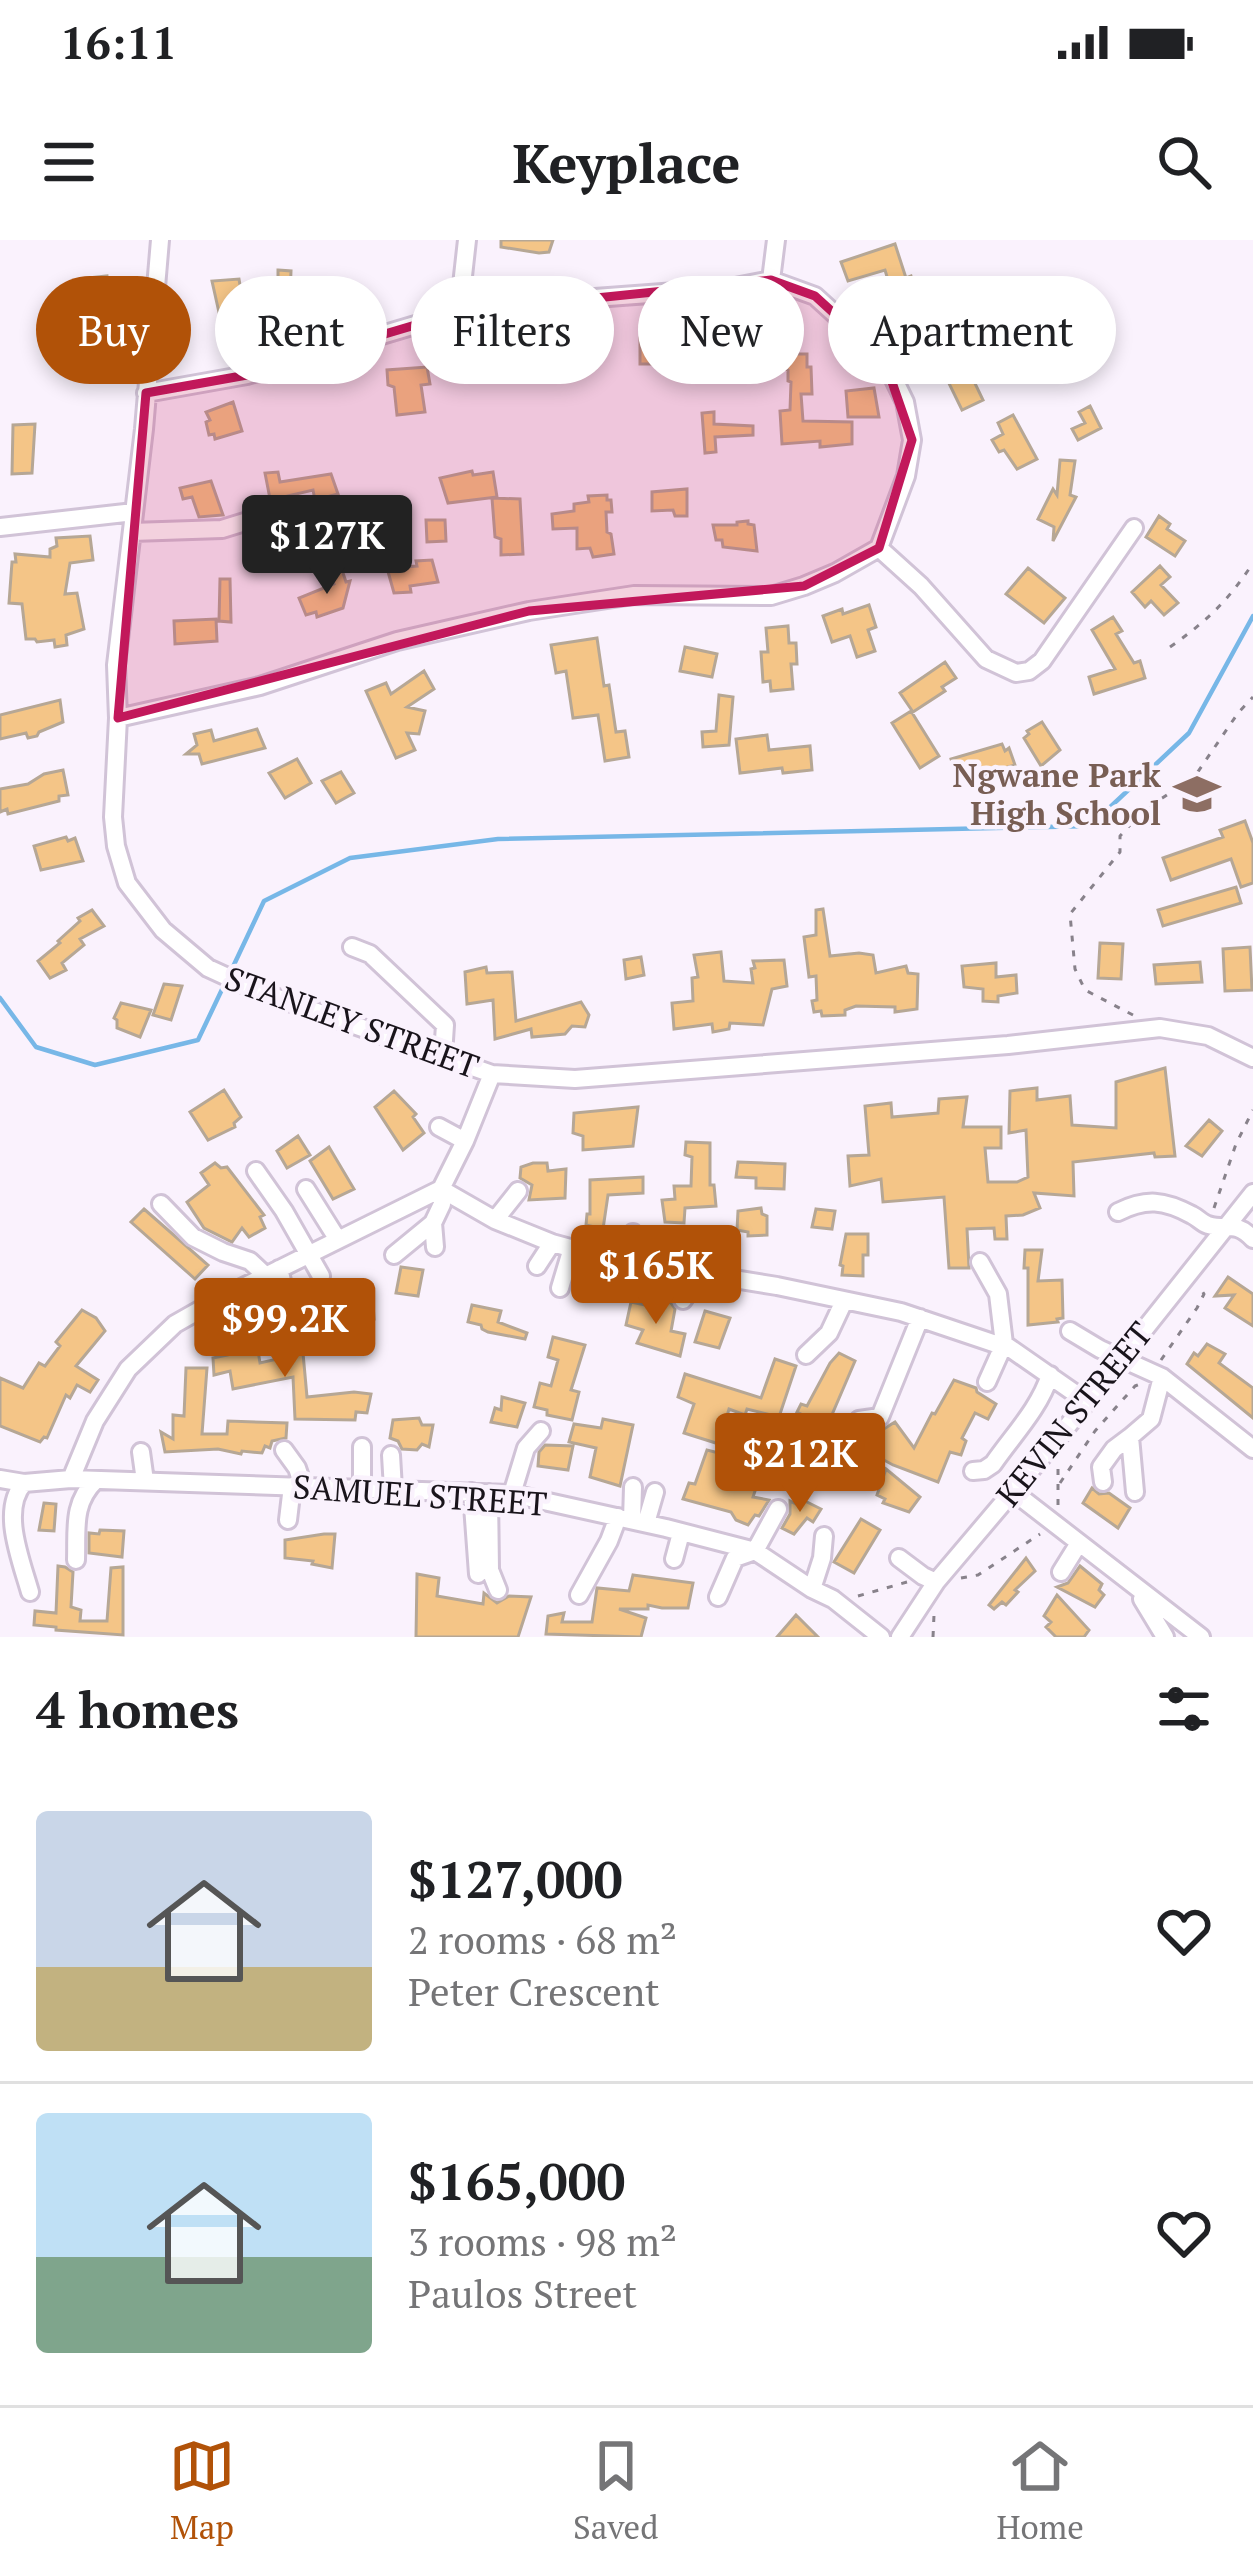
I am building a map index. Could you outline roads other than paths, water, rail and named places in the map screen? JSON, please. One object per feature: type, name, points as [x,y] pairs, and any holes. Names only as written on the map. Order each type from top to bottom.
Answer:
[{"type":"street","name":"STANLEY STREET","points":[[160,240],[116,665],[113,817],[127,884],[163,929],[208,968],[258,992],[492,1074],[574,1079],[1008,1046],[1160,1028],[1208,1036],[1253,1058]]},
{"type":"street","points":[[463,276],[467,240]]},
{"type":"street","points":[[772,276],[776,240]]},
{"type":"street","points":[[118,718],[260,686],[397,641],[529,611],[634,595],[771,596],[835,573],[879,548],[906,476],[912,440],[904,402],[884,359],[815,296],[804,292]]},
{"type":"street","points":[[146,393],[247,375],[411,326]]},
{"type":"street","points":[[0,527],[134,512]]},
{"type":"street","points":[[132,532],[222,529],[251,520]]},
{"type":"street","points":[[879,548],[921,586],[986,659],[1016,673],[1029,671],[1042,661],[1134,528]]},
{"type":"street","points":[[352,947],[370,954],[445,1025],[443,1054]]},
{"type":"street","points":[[435,1247],[441,1189],[492,1074]]},
{"type":"street","points":[[439,1127],[465,1141]]},
{"type":"street","points":[[256,1172],[321,1276]]},
{"type":"street","points":[[441,1189],[495,1220],[552,1243],[844,1300],[1004,1344],[1086,1401]]},
{"type":"street","points":[[71,1479],[95,1421],[128,1370],[175,1324],[441,1189]]},
{"type":"street","points":[[306,1190],[338,1240]]},
{"type":"street","points":[[495,1220],[518,1191]]},
{"type":"street","name":"KEVIN STREET","points":[[900,1637],[929,1579],[1086,1401],[1191,1271],[1218,1225],[1253,1193]]},
{"type":"street","points":[[1118,1211],[1138,1202],[1166,1203],[1247,1232],[1253,1239]]},
{"type":"street","points":[[161,1204],[193,1237],[272,1272],[286,1292]]},
{"type":"street","points":[[394,1255],[434,1223]]},
{"type":"street","points":[[633,1233],[633,1262]]},
{"type":"street","points":[[537,1266],[552,1243]]},
{"type":"street","points":[[560,1288],[572,1248]]},
{"type":"street","points":[[980,1262],[998,1294],[1004,1344],[987,1382]]},
{"type":"street","points":[[682,1300],[701,1274]]},
{"type":"street","points":[[806,1355],[829,1333],[844,1300]]},
{"type":"street","points":[[859,1420],[880,1417],[920,1318]]},
{"type":"street","points":[[1070,1331],[1162,1377],[1253,1449]]},
{"type":"street","points":[[973,1471],[993,1464],[1031,1412],[1050,1375]]},
{"type":"street","points":[[1103,1482],[1101,1467],[1114,1449],[1151,1419],[1162,1377]]},
{"type":"street","points":[[512,1495],[526,1448],[541,1431]]},
{"type":"street","points":[[1130,1437],[1135,1492]]},
{"type":"street","points":[[362,1447],[362,1488]]},
{"type":"street","points":[[284,1450],[297,1468],[288,1520]]},
{"type":"street","points":[[141,1452],[145,1481]]},
{"type":"street","points":[[392,1455],[393,1489]]},
{"type":"street","name":"SAMUEL STREET","points":[[0,1479],[512,1495],[755,1551],[881,1637]]},
{"type":"street","points":[[76,1560],[82,1493],[96,1480]]},
{"type":"street","points":[[24,1483],[14,1492],[11,1523],[30,1592]]},
{"type":"street","points":[[632,1520],[633,1487]]},
{"type":"street","points":[[1011,1490],[1201,1637]]},
{"type":"street","points":[[579,1594],[609,1541],[655,1492]]},
{"type":"street","points":[[478,1574],[480,1493]]},
{"type":"street","points":[[480,1493],[490,1570],[498,1591]]},
{"type":"street","points":[[718,1597],[734,1558],[755,1551],[778,1509]]},
{"type":"street","points":[[674,1559],[681,1533]]},
{"type":"street","points":[[812,1589],[824,1536]]},
{"type":"street","points":[[1061,1572],[1079,1543]]},
{"type":"street","points":[[898,1558],[929,1579]]},
{"type":"street","points":[[1135,1588],[1165,1637]]},
{"type":"waterway","points":[[231,971],[264,901],[350,858],[498,839],[1090,826],[1189,733],[1253,616]]},
{"type":"waterway","points":[[0,998],[36,1047],[95,1065],[198,1040],[226,981]]},
{"type":"place","name":"Ngwane Park High School","points":[[1197,794]]}]
